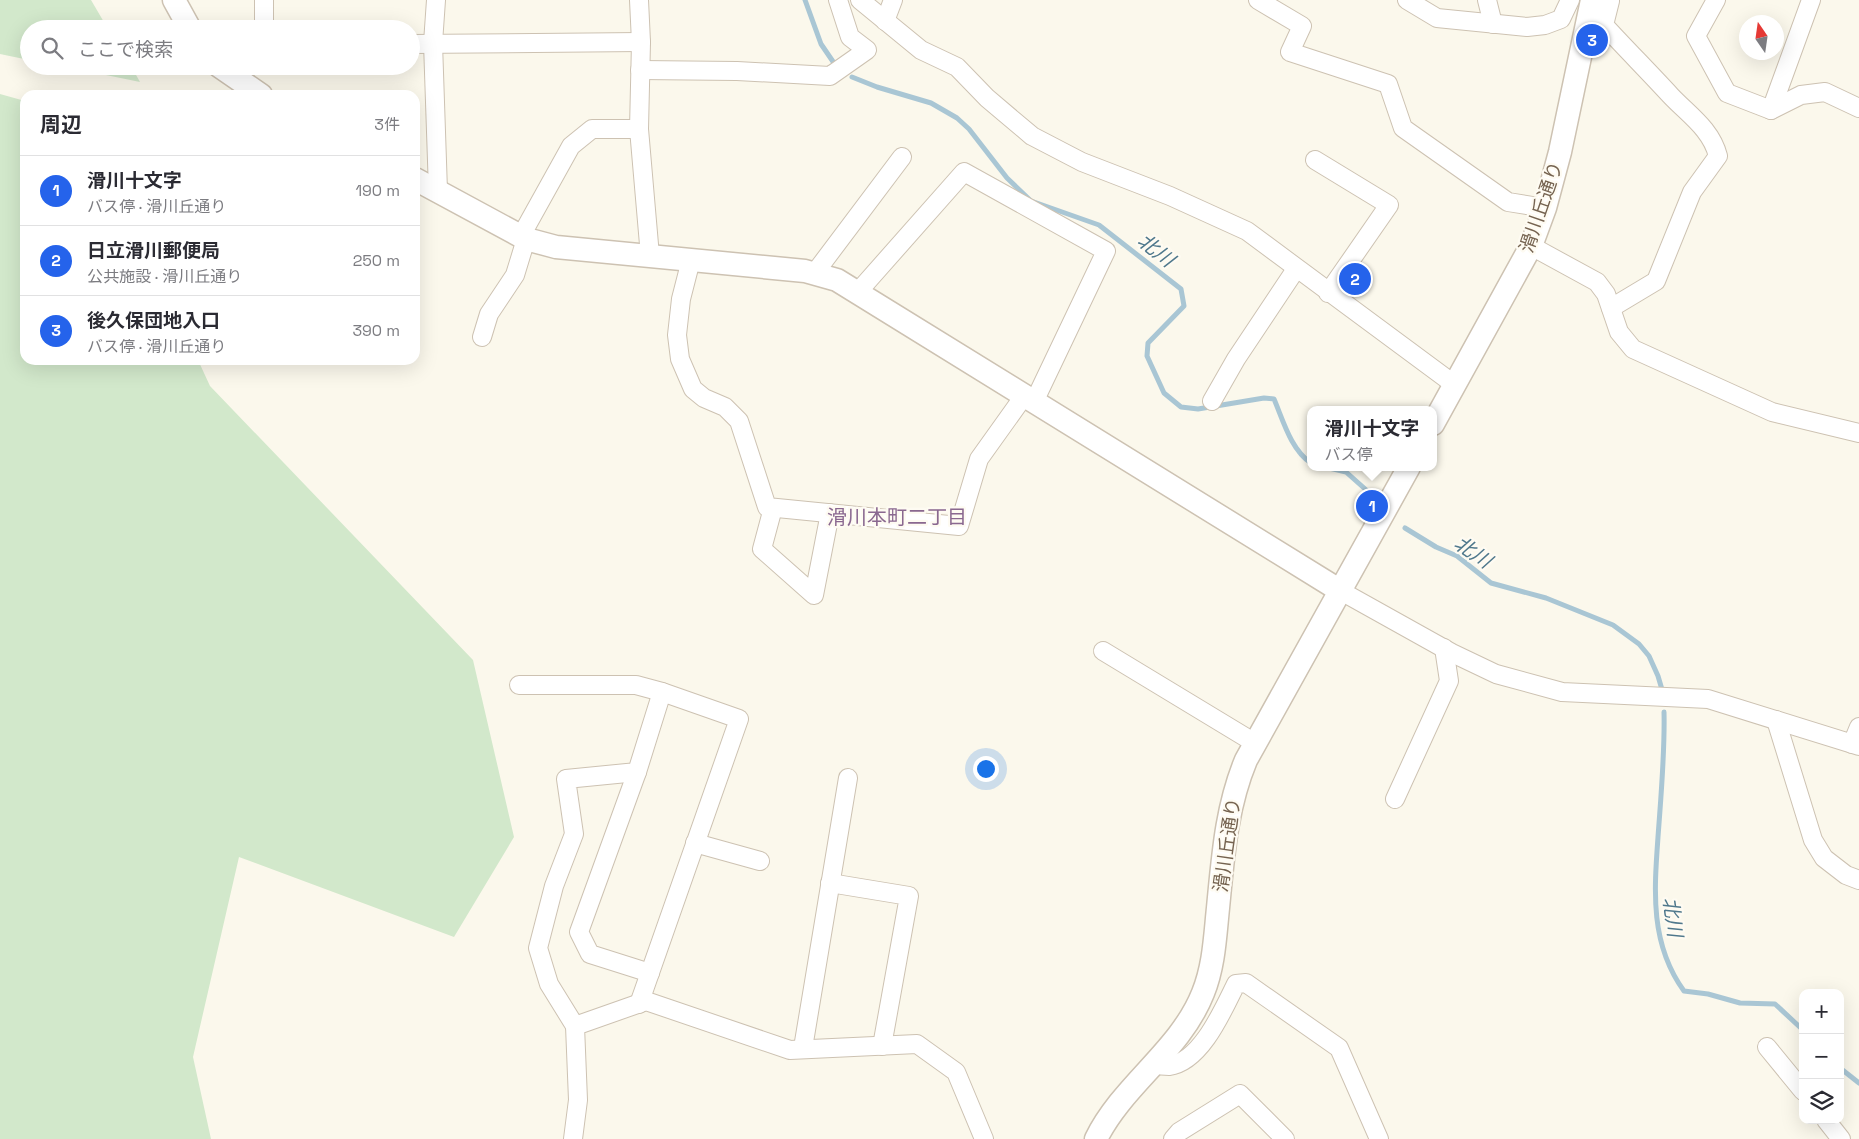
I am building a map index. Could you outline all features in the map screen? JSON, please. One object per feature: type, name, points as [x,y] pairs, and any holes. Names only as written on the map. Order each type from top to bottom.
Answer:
[{"type":"street","points":[[174,0],[185,20]]},
{"type":"street","points":[[264,0],[264,20]]},
{"type":"street","points":[[436,0],[432,43],[438,192]]},
{"type":"street","points":[[639,0],[641,42],[638,128],[650,256]]},
{"type":"street","points":[[640,70],[737,71],[830,76],[867,50],[850,37],[838,0]]},
{"type":"street","points":[[860,0],[921,50],[957,67],[987,98],[1032,136],[1082,162],[1170,196],[1247,231],[1328,293],[1455,385]]},
{"type":"street","points":[[885,21],[893,0]]},
{"type":"street","points":[[1258,0],[1302,26],[1290,52],[1388,84],[1403,128],[1508,202],[1545,208]]},
{"type":"street","points":[[1408,0],[1437,18],[1527,27],[1545,25],[1561,19],[1570,0]]},
{"type":"street","points":[[1487,0],[1493,24]]},
{"type":"street","name":"滑川丘通り","points":[[1437,417],[1531,246],[1545,208],[1560,152],[1579,50],[1592,0]]},
{"type":"street","points":[[1606,0],[1610,1],[1604,25],[1677,102],[1699,122],[1715,145],[1718,156],[1692,192],[1656,281],[1611,308]]},
{"type":"street","points":[[1716,0],[1696,36],[1727,93],[1772,110],[1802,95],[1826,92],[1859,108]]},
{"type":"street","points":[[1772,110],[1811,0]]},
{"type":"street","points":[[420,44],[641,42]]},
{"type":"street","points":[[232,75],[254,90]]},
{"type":"street","points":[[482,337],[489,314],[515,275],[524,237],[571,146],[592,129],[638,128]]},
{"type":"street","points":[[814,274],[902,157]]},
{"type":"street","points":[[1315,160],[1389,205],[1328,293]]},
{"type":"street","points":[[691,260],[681,299],[676,335],[680,359],[693,389],[704,398],[725,407],[739,422],[767,507],[959,526],[979,459],[1029,399],[1106,251],[964,172],[857,293]]},
{"type":"street","points":[[420,182],[524,237],[556,247],[805,271],[837,280],[1339,590],[1444,648],[1496,674],[1562,692],[1708,699],[1855,745],[1859,727]]},
{"type":"street","points":[[1531,246],[1597,282],[1606,294],[1619,332],[1633,349],[1772,412],[1859,433]]},
{"type":"street","points":[[1212,401],[1296,269]]},
{"type":"street","name":"滑川丘通り","points":[[1096,1139],[1124,1095],[1177,1039],[1204,993],[1213,961],[1225,835],[1231,803],[1243,767],[1339,590],[1407,471]]},
{"type":"street","points":[[773,508],[762,549],[814,595],[830,513]]},
{"type":"street","points":[[1395,799],[1449,681],[1444,648]]},
{"type":"street","points":[[1103,651],[1255,743]]},
{"type":"street","points":[[519,685],[636,685],[662,692],[739,719],[639,1004]]},
{"type":"street","points":[[650,973],[590,954],[579,932],[637,772],[662,692]]},
{"type":"street","points":[[1776,720],[1813,840],[1824,858],[1846,875],[1859,880]]},
{"type":"street","points":[[573,1139],[578,1100],[575,1026],[549,984],[538,948],[554,886],[574,834],[566,779],[637,772]]},
{"type":"street","points":[[804,1042],[848,778]]},
{"type":"street","points":[[695,843],[760,862]]},
{"type":"street","points":[[830,883],[909,896],[882,1046]]},
{"type":"street","points":[[1154,1064],[1169,1066],[1184,1061],[1203,1042],[1214,1026],[1236,984],[1246,983],[1339,1048],[1379,1139]]},
{"type":"street","points":[[575,1026],[646,1001],[790,1050],[917,1044],[956,1072],[984,1139]]},
{"type":"street","points":[[1768,1047],[1799,1086]]},
{"type":"street","points":[[1174,1139],[1179,1132],[1240,1094],[1285,1139]]},
{"type":"street","points":[[1829,1124],[1841,1139]]},
{"type":"green space","points":[[0,0],[91,0],[103,20],[20,20],[20,58],[0,54]]},
{"type":"green space","points":[[106,75],[136,75],[140,82]]},
{"type":"green space","points":[[0,94],[20,100],[20,365],[200,365],[210,386],[473,660],[514,837],[454,937],[239,857],[193,1057],[211,1139],[0,1139]]},
{"type":"waterway","name":"北川","points":[[805,0],[821,44],[836,66]]},
{"type":"waterway","name":"北川","points":[[852,77],[877,87],[931,103],[957,118],[969,129],[1007,178],[1031,201],[1099,225],[1181,289],[1184,306],[1148,343],[1147,356],[1164,393],[1181,407],[1198,409],[1264,398],[1274,399],[1293,443],[1307,460]]},
{"type":"waterway","name":"北川","points":[[1342,471],[1346,472],[1373,496]]},
{"type":"waterway","name":"北川","points":[[1405,528],[1436,547],[1457,556],[1491,583],[1546,598],[1613,625],[1639,644],[1649,656],[1663,693]]},
{"type":"waterway","name":"北川","points":[[1664,712],[1656,898],[1657,917],[1665,955],[1684,991],[1708,994],[1740,1003],[1775,1004],[1799,1026]]},
{"type":"waterway","name":"北川","points":[[1844,1071],[1859,1083]]},
{"type":"place","name":"後久保団地入口","points":[[1592,40]]},
{"type":"place","name":"日立滑川郵便局","points":[[1355,279]]},
{"type":"place","name":"滑川十文字","points":[[1372,506]]},
{"type":"district","name":"滑川本町二丁目","points":[[897,517]]}]
